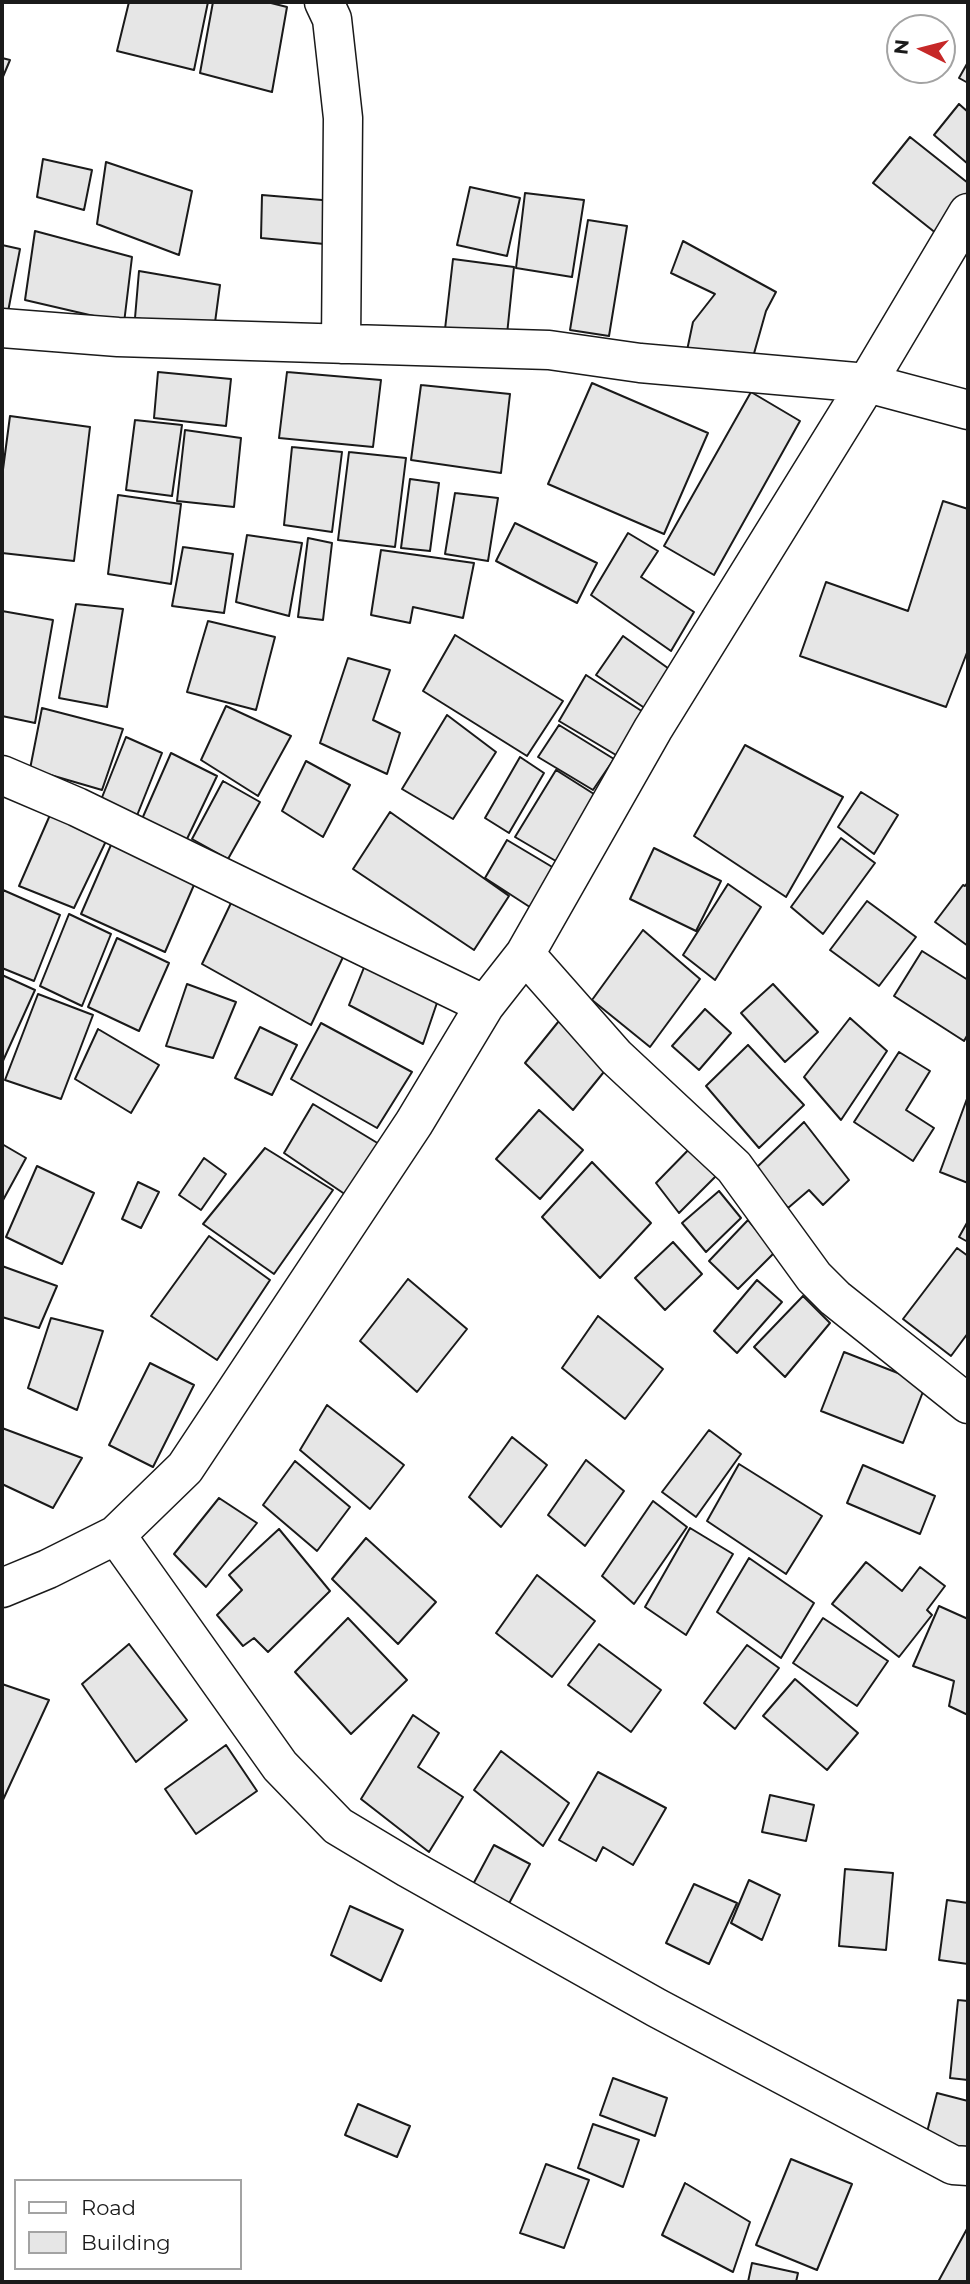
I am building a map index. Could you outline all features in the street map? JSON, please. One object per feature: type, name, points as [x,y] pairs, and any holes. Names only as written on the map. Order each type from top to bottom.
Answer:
[{"type":"street","points":[[324,2],[332,19],[343,118],[341,344]]},
{"type":"street","points":[[2,1588],[48,1569],[116,1535],[185,1468],[414,1123],[485,1005],[525,954],[653,729],[867,383],[968,213]]},
{"type":"street","points":[[2,328],[118,337],[549,349],[640,363],[867,383],[968,410]]},
{"type":"street","points":[[2,775],[77,807],[485,1005]]},
{"type":"street","points":[[525,954],[616,1057],[734,1167],[821,1284],[968,1404]]},
{"type":"street","points":[[116,1535],[280,1766],[338,1826],[657,2008],[953,2165],[968,2166]]},
{"type":"building","points":[[129,2],[208,2],[194,70],[117,51]]},
{"type":"building","points":[[213,2],[267,2],[287,7],[272,92],[200,73]]},
{"type":"building","points":[[2,58],[10,60],[2,79]]},
{"type":"building","points":[[968,62],[968,83],[959,78]]},
{"type":"building","points":[[959,104],[968,112],[968,164],[934,135]]},
{"type":"building","points":[[910,137],[968,183],[968,196],[937,234],[873,183]]},
{"type":"building","points":[[43,159],[92,170],[84,210],[37,197]]},
{"type":"building","points":[[106,162],[192,191],[179,255],[97,224]]},
{"type":"building","points":[[470,187],[520,198],[507,256],[457,245]]},
{"type":"building","points":[[525,193],[584,200],[572,277],[516,268]]},
{"type":"building","points":[[262,195],[334,201],[335,245],[261,238]]},
{"type":"building","points":[[588,220],[627,226],[609,336],[570,330]]},
{"type":"building","points":[[35,231],[132,257],[124,323],[25,300]]},
{"type":"building","points":[[683,241],[776,292],[766,311],[753,357],[685,360],[693,322],[715,294],[671,273]]},
{"type":"building","points":[[2,245],[20,249],[7,317],[2,316]]},
{"type":"building","points":[[453,259],[514,267],[506,344],[444,338]]},
{"type":"building","points":[[139,271],[220,285],[214,330],[135,318]]},
{"type":"building","points":[[158,372],[231,379],[226,426],[154,418]]},
{"type":"building","points":[[287,372],[381,380],[373,447],[279,438]]},
{"type":"building","points":[[592,383],[708,433],[664,534],[548,484]]},
{"type":"building","points":[[421,385],[510,394],[501,473],[411,460]]},
{"type":"building","points":[[751,392],[800,421],[714,575],[664,546]]},
{"type":"building","points":[[10,416],[90,427],[74,561],[2,553],[2,477]]},
{"type":"building","points":[[135,420],[182,425],[172,496],[126,490]]},
{"type":"building","points":[[185,430],[241,438],[234,507],[177,501]]},
{"type":"building","points":[[292,447],[342,452],[332,532],[284,525]]},
{"type":"building","points":[[349,452],[406,458],[395,547],[338,540]]},
{"type":"building","points":[[410,479],[439,483],[430,551],[401,548]]},
{"type":"building","points":[[455,493],[498,498],[488,561],[445,554]]},
{"type":"building","points":[[118,495],[181,504],[171,584],[108,574]]},
{"type":"building","points":[[943,501],[968,509],[968,650],[946,707],[800,656],[826,582],[908,611]]},
{"type":"building","points":[[515,523],[597,563],[577,603],[496,561]]},
{"type":"building","points":[[628,533],[658,551],[641,577],[694,612],[671,651],[591,595]]},
{"type":"building","points":[[247,535],[302,543],[289,616],[236,602]]},
{"type":"building","points":[[308,538],[332,543],[323,620],[298,617]]},
{"type":"building","points":[[183,547],[233,554],[224,613],[172,606]]},
{"type":"building","points":[[381,550],[474,563],[463,618],[413,607],[410,623],[371,615]]},
{"type":"building","points":[[76,604],[123,609],[107,707],[59,698]]},
{"type":"building","points":[[2,611],[53,620],[35,723],[2,716]]},
{"type":"building","points":[[208,621],[275,637],[256,710],[187,692]]},
{"type":"building","points":[[455,635],[563,701],[527,756],[423,691]]},
{"type":"building","points":[[623,636],[679,676],[652,713],[596,675]]},
{"type":"building","points":[[348,658],[390,670],[373,720],[400,733],[387,774],[320,743]]},
{"type":"building","points":[[586,675],[654,719],[626,761],[559,721]]},
{"type":"building","points":[[226,706],[291,736],[258,796],[201,760]]},
{"type":"building","points":[[42,708],[123,729],[102,790],[30,769]]},
{"type":"building","points":[[447,715],[496,752],[453,819],[402,789]]},
{"type":"building","points":[[559,725],[614,759],[593,790],[538,757]]},
{"type":"building","points":[[126,737],[162,753],[136,818],[99,805]]},
{"type":"building","points":[[745,745],[843,797],[786,897],[694,836]]},
{"type":"building","points":[[171,753],[217,776],[186,841],[142,819]]},
{"type":"building","points":[[520,757],[544,773],[509,833],[485,818]]},
{"type":"building","points":[[306,761],[350,785],[323,837],[282,811]]},
{"type":"building","points":[[556,770],[605,801],[566,867],[515,837]]},
{"type":"building","points":[[223,781],[260,802],[228,859],[192,839]]},
{"type":"building","points":[[861,792],[898,815],[874,854],[838,827]]},
{"type":"building","points":[[390,812],[509,896],[474,950],[353,869]]},
{"type":"building","points":[[50,815],[107,839],[74,908],[19,886]]},
{"type":"building","points":[[114,838],[197,878],[165,952],[81,914]]},
{"type":"building","points":[[841,838],[875,863],[823,934],[791,907]]},
{"type":"building","points":[[507,840],[564,874],[539,913],[485,878]]},
{"type":"building","points":[[654,848],[721,881],[696,931],[630,899]]},
{"type":"building","points":[[968,882],[968,946],[935,922]]},
{"type":"building","points":[[728,884],[761,907],[715,980],[683,955]]},
{"type":"building","points":[[3,890],[60,915],[34,981],[2,968]]},
{"type":"building","points":[[867,901],[916,937],[879,986],[830,950]]},
{"type":"building","points":[[231,903],[344,955],[311,1025],[202,964]]},
{"type":"building","points":[[69,914],[111,934],[82,1006],[40,986]]},
{"type":"building","points":[[643,930],[700,979],[650,1047],[592,1000]]},
{"type":"building","points":[[117,938],[169,963],[139,1031],[88,1007]]},
{"type":"building","points":[[371,950],[441,991],[423,1044],[349,1005]]},
{"type":"building","points":[[922,951],[968,980],[968,1034],[964,1041],[894,996]]},
{"type":"building","points":[[2,975],[35,990],[2,1063]]},
{"type":"building","points":[[187,984],[236,1002],[213,1058],[166,1046]]},
{"type":"building","points":[[773,984],[818,1032],[785,1062],[741,1013]]},
{"type":"building","points":[[38,994],[93,1015],[61,1099],[5,1080]]},
{"type":"building","points":[[705,1009],[731,1033],[699,1070],[672,1046]]},
{"type":"building","points":[[567,1011],[616,1057],[573,1110],[525,1063]]},
{"type":"building","points":[[850,1018],[887,1051],[841,1120],[804,1077]]},
{"type":"building","points":[[321,1023],[412,1072],[377,1128],[291,1079]]},
{"type":"building","points":[[260,1027],[297,1045],[272,1095],[235,1078]]},
{"type":"building","points":[[98,1029],[159,1065],[131,1113],[75,1079]]},
{"type":"building","points":[[748,1045],[804,1105],[759,1148],[706,1086]]},
{"type":"building","points":[[899,1052],[930,1071],[906,1110],[934,1128],[913,1161],[854,1122]]},
{"type":"building","points":[[968,1096],[968,1183],[940,1172]]},
{"type":"building","points":[[313,1104],[389,1150],[355,1201],[284,1153]]},
{"type":"building","points":[[539,1110],[583,1150],[540,1199],[496,1159]]},
{"type":"building","points":[[804,1122],[849,1180],[823,1205],[809,1190],[788,1208],[755,1169]]},
{"type":"building","points":[[698,1140],[723,1169],[679,1213],[656,1183]]},
{"type":"building","points":[[2,1144],[26,1158],[2,1202]]},
{"type":"building","points":[[265,1148],[333,1190],[274,1274],[203,1224]]},
{"type":"building","points":[[204,1158],[226,1174],[201,1210],[179,1195]]},
{"type":"building","points":[[592,1162],[651,1223],[600,1278],[542,1217]]},
{"type":"building","points":[[37,1166],[94,1193],[62,1264],[6,1237]]},
{"type":"building","points":[[138,1182],[159,1192],[141,1228],[122,1219]]},
{"type":"building","points":[[719,1191],[741,1218],[706,1252],[682,1223]]},
{"type":"building","points":[[748,1220],[775,1252],[738,1289],[709,1261]]},
{"type":"building","points":[[968,1221],[968,1242],[959,1237]]},
{"type":"building","points":[[209,1236],[270,1280],[217,1360],[151,1316]]},
{"type":"building","points":[[673,1242],[702,1274],[665,1310],[635,1278]]},
{"type":"building","points":[[957,1248],[968,1256],[968,1333],[951,1356],[903,1319]]},
{"type":"building","points":[[2,1266],[57,1286],[39,1328],[2,1317]]},
{"type":"building","points":[[408,1279],[467,1329],[417,1392],[360,1341]]},
{"type":"building","points":[[757,1280],[782,1302],[737,1353],[714,1331]]},
{"type":"building","points":[[803,1296],[830,1323],[785,1377],[754,1347]]},
{"type":"building","points":[[598,1316],[663,1369],[625,1419],[562,1368]]},
{"type":"building","points":[[51,1318],[103,1331],[77,1410],[28,1388]]},
{"type":"building","points":[[844,1352],[926,1384],[903,1443],[821,1411]]},
{"type":"building","points":[[150,1363],[194,1385],[153,1467],[109,1445]]},
{"type":"building","points":[[327,1405],[404,1465],[370,1509],[300,1450]]},
{"type":"building","points":[[2,1428],[82,1458],[53,1508],[2,1484]]},
{"type":"building","points":[[709,1430],[741,1454],[696,1517],[662,1492]]},
{"type":"building","points":[[512,1437],[547,1465],[501,1527],[469,1497]]},
{"type":"building","points":[[586,1460],[624,1491],[585,1546],[548,1515]]},
{"type":"building","points":[[295,1461],[350,1507],[317,1551],[263,1505]]},
{"type":"building","points":[[739,1464],[822,1516],[786,1574],[707,1521]]},
{"type":"building","points":[[863,1465],[935,1496],[920,1534],[847,1503]]},
{"type":"building","points":[[219,1498],[257,1523],[206,1587],[174,1554]]},
{"type":"building","points":[[653,1501],[687,1527],[634,1604],[602,1576]]},
{"type":"building","points":[[690,1528],[733,1554],[686,1635],[645,1607]]},
{"type":"building","points":[[279,1529],[330,1591],[268,1652],[254,1638],[243,1646],[217,1615],[242,1590],[229,1575]]},
{"type":"building","points":[[366,1538],[436,1602],[398,1644],[332,1579]]},
{"type":"building","points":[[749,1558],[814,1603],[781,1658],[717,1612]]},
{"type":"building","points":[[866,1562],[902,1591],[920,1567],[945,1586],[927,1610],[932,1615],[899,1657],[832,1604]]},
{"type":"building","points":[[537,1575],[595,1621],[552,1677],[496,1633]]},
{"type":"building","points":[[939,1606],[968,1619],[968,1715],[949,1706],[954,1681],[913,1666]]},
{"type":"building","points":[[348,1618],[407,1680],[351,1734],[295,1672]]},
{"type":"building","points":[[823,1618],[888,1661],[857,1706],[793,1663]]},
{"type":"building","points":[[129,1644],[187,1720],[136,1762],[82,1684]]},
{"type":"building","points":[[599,1644],[661,1690],[631,1732],[568,1685]]},
{"type":"building","points":[[747,1645],[779,1668],[735,1729],[704,1703]]},
{"type":"building","points":[[795,1679],[858,1733],[827,1770],[763,1716]]},
{"type":"building","points":[[2,1684],[49,1700],[2,1802]]},
{"type":"building","points":[[413,1715],[439,1733],[418,1767],[463,1797],[429,1852],[361,1799]]},
{"type":"building","points":[[226,1745],[257,1791],[196,1834],[165,1789]]},
{"type":"building","points":[[501,1751],[569,1803],[543,1846],[474,1790]]},
{"type":"building","points":[[598,1772],[666,1808],[633,1865],[603,1847],[596,1861],[559,1840]]},
{"type":"building","points":[[770,1795],[814,1805],[806,1841],[762,1832]]},
{"type":"building","points":[[494,1845],[530,1864],[506,1909],[470,1890]]},
{"type":"building","points":[[845,1869],[893,1873],[886,1950],[839,1946]]},
{"type":"building","points":[[749,1880],[780,1895],[762,1940],[731,1923]]},
{"type":"building","points":[[694,1884],[737,1903],[709,1964],[666,1943]]},
{"type":"building","points":[[947,1900],[968,1903],[968,1964],[939,1960]]},
{"type":"building","points":[[350,1906],[403,1930],[381,1981],[331,1955]]},
{"type":"building","points":[[958,2000],[968,2001],[968,2080],[950,2078]]},
{"type":"building","points":[[613,2078],[667,2098],[655,2136],[600,2115]]},
{"type":"building","points":[[937,2093],[968,2101],[968,2150],[925,2140]]},
{"type":"building","points":[[358,2104],[410,2126],[397,2157],[345,2135]]},
{"type":"building","points":[[593,2124],[639,2140],[623,2187],[578,2168]]},
{"type":"building","points":[[791,2159],[852,2184],[817,2270],[756,2245]]},
{"type":"building","points":[[546,2164],[589,2180],[564,2248],[520,2233]]},
{"type":"building","points":[[685,2183],[750,2222],[733,2272],[662,2235]]},
{"type":"building","points":[[968,2227],[968,2282],[938,2282]]},
{"type":"building","points":[[752,2263],[798,2273],[796,2282],[748,2282]]}]
